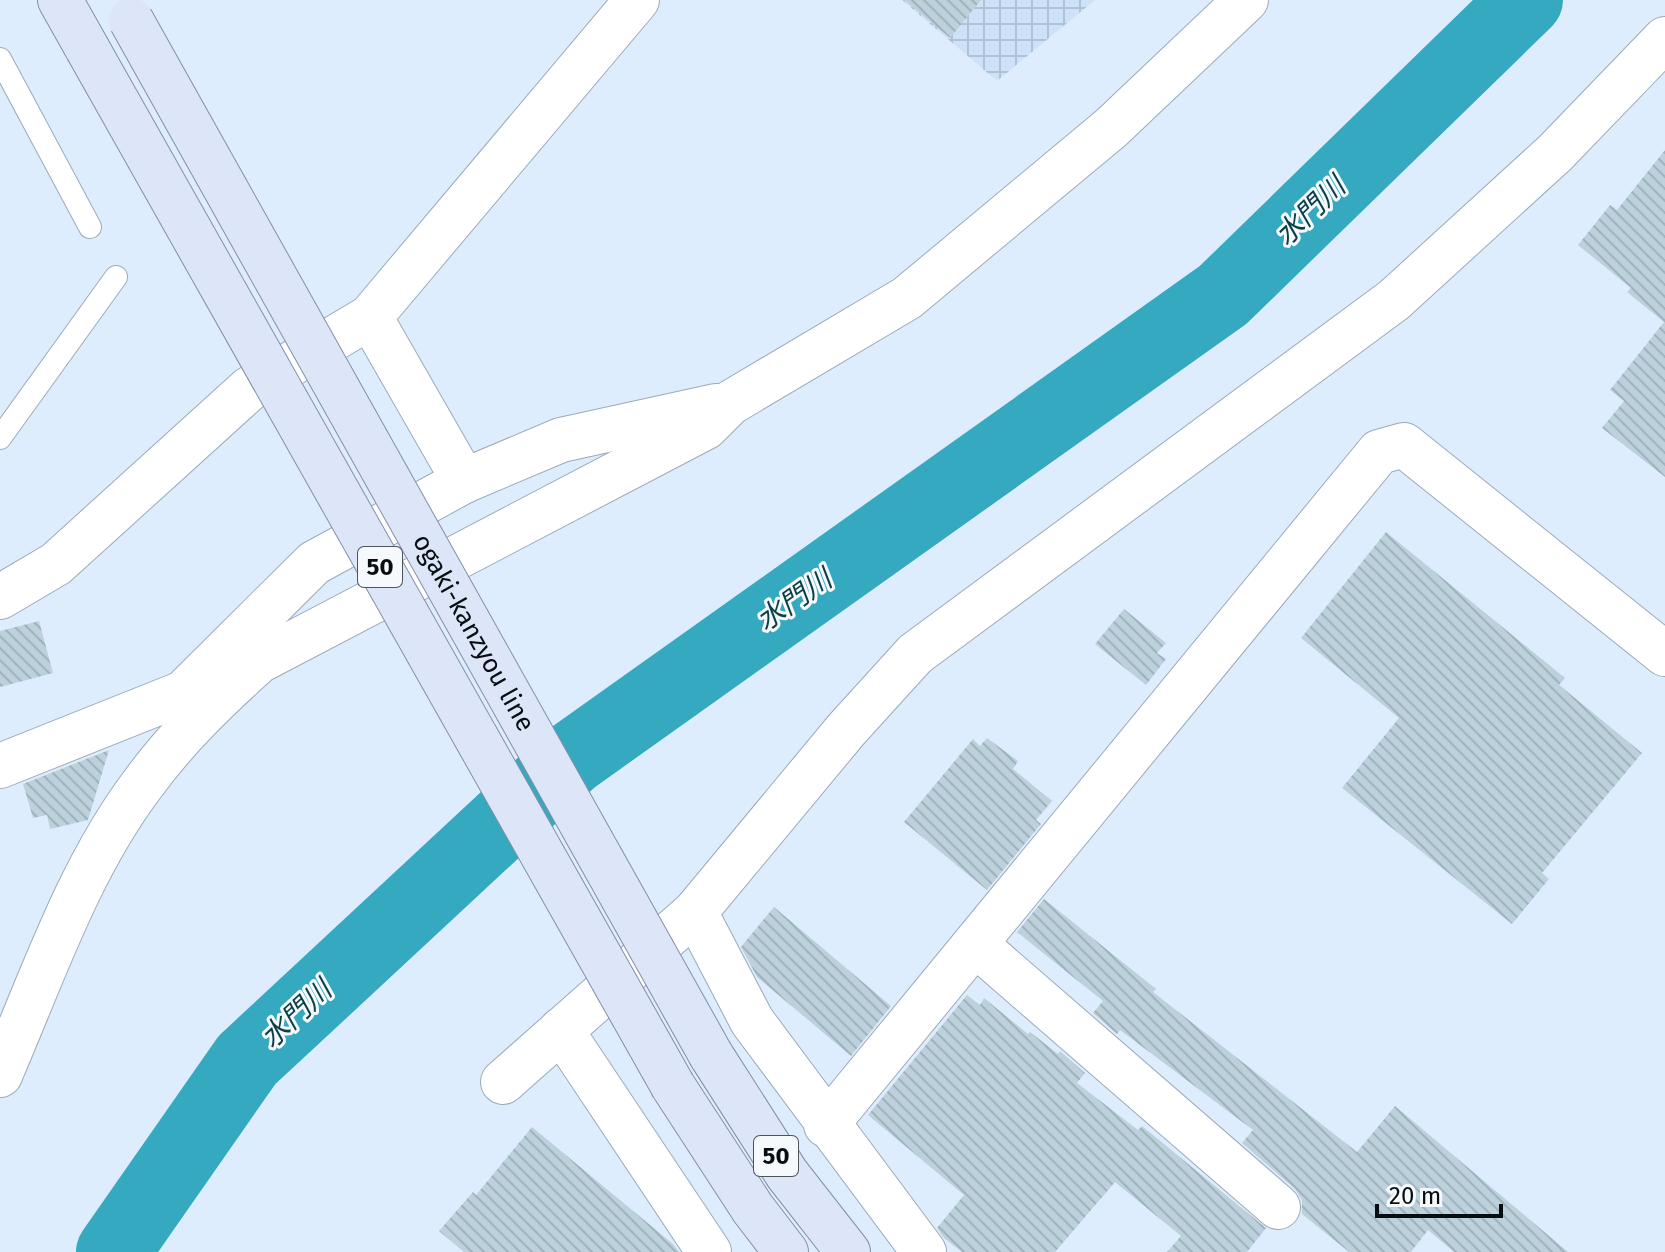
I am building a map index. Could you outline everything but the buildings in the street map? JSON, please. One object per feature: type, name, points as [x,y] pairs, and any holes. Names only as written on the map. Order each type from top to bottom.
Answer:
[{"type":"main road","name":"ogaki-kanzyou line","points":[[60,0],[673,1086],[753,1209],[786,1252]]},
{"type":"main road","name":"ogaki-kanzyou line","points":[[126,10],[711,1055],[787,1174],[848,1252]]},
{"type":"street","points":[[0,597],[56,564],[249,389],[370,317],[637,0]]},
{"type":"street","points":[[0,766],[191,704],[259,661],[706,427],[730,403],[907,298],[1111,128],[1246,0]]},
{"type":"street","points":[[503,1082],[695,912],[846,730],[915,654],[1394,300],[1555,153],[1665,39]]},
{"type":"street","points":[[370,317],[464,481]]},
{"type":"street","points":[[0,1075],[85,879],[140,786],[191,704],[314,563],[464,481],[561,440],[730,403]]},
{"type":"street","points":[[826,1125],[1379,452],[1404,445],[1665,654]]},
{"type":"street","points":[[695,912],[752,1021],[826,1125],[924,1252]]},
{"type":"street","points":[[975,944],[1278,1207]]},
{"type":"street","points":[[561,1030],[709,1252]]},
{"type":"lane","points":[[0,59],[90,227]]},
{"type":"lane","points":[[0,438],[116,277]]},
{"type":"shaded area","points":[[902,0],[1095,0],[997,81]]},
{"type":"waterway","name":"水門川","points":[[113,1252],[247,1060],[572,758],[1223,295],[1526,0]]}]
